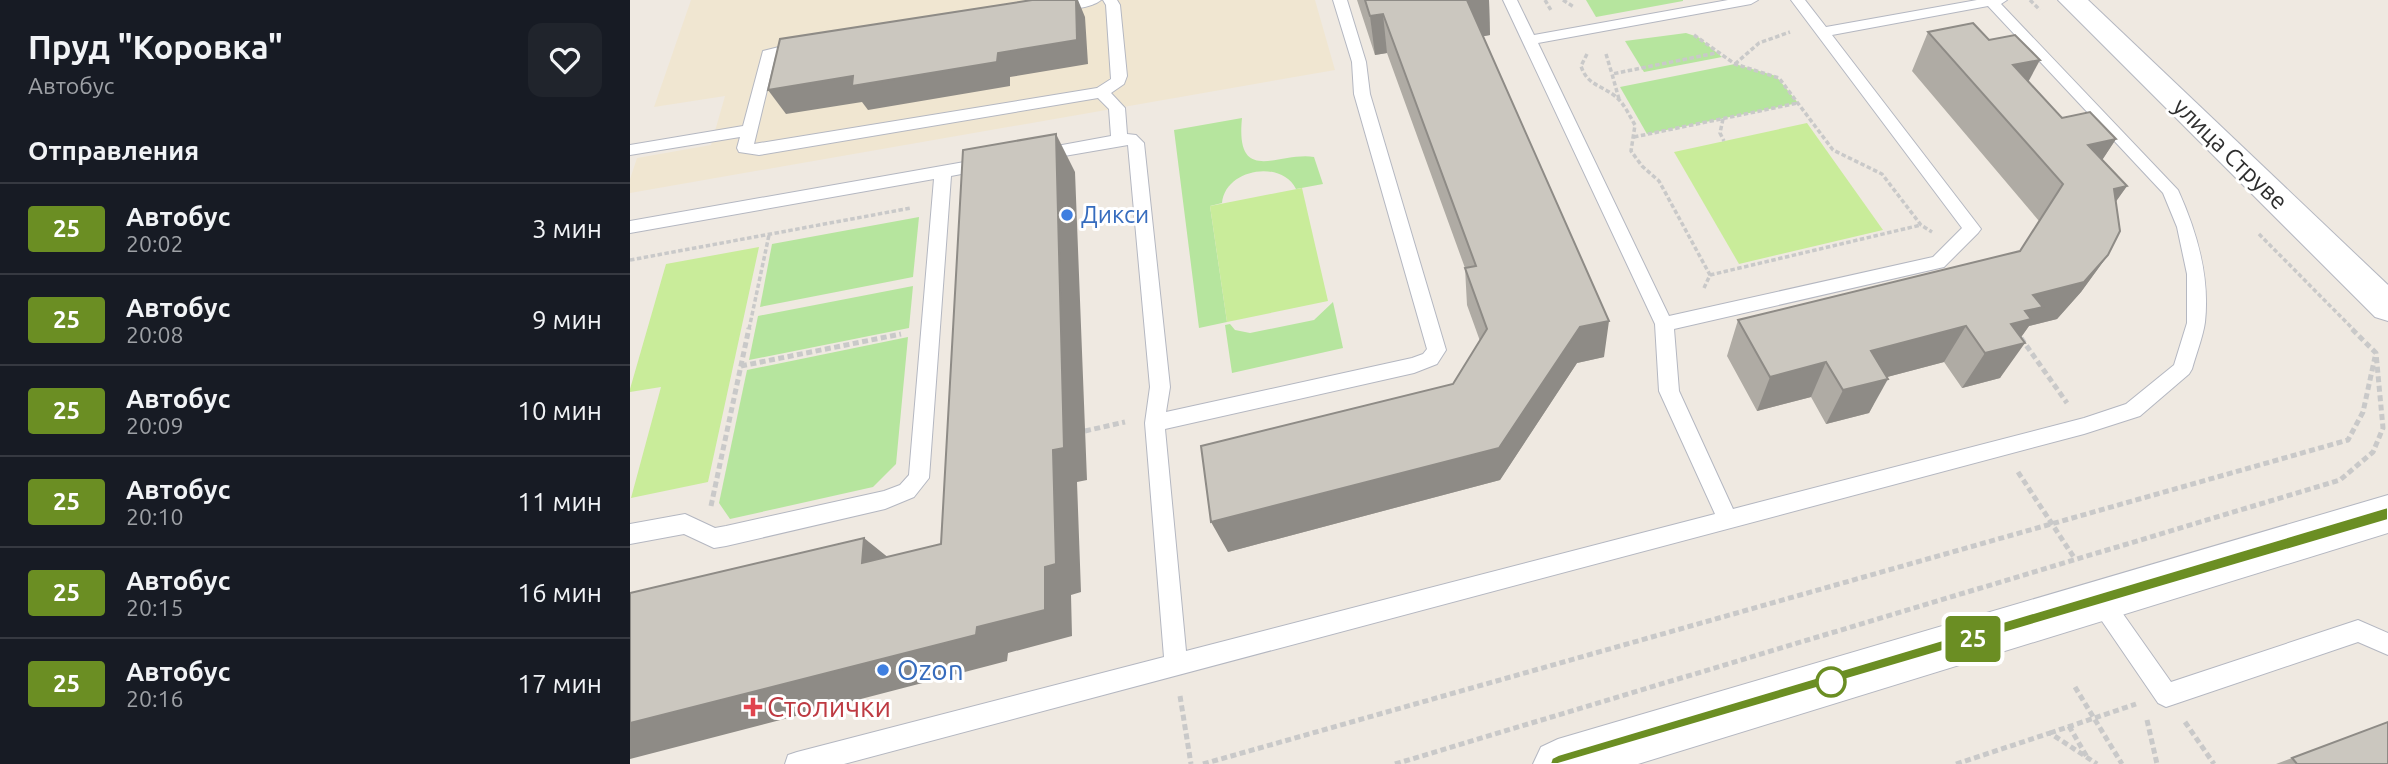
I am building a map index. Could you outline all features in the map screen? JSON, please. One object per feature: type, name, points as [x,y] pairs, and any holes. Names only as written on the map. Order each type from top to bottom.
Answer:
[{"type":"street","name":"улица Струве","points":[[2072,0],[2388,307]]},
{"type":"street","points":[[1558,764],[2388,514]]},
{"type":"lane","points":[[1040,9],[1094,0]]},
{"type":"lane","points":[[823,43],[768,54],[745,148],[759,150],[1101,92],[1119,81],[1113,5],[1110,0]]},
{"type":"lane","points":[[1156,419],[1414,365],[1430,359],[1437,350],[1362,94],[1359,62],[1340,0]]},
{"type":"lane","points":[[1510,0],[1664,324],[1669,391],[1728,520]]},
{"type":"lane","points":[[1529,40],[1751,0]]},
{"type":"lane","points":[[1664,324],[1938,262],[1972,229],[1798,0]]},
{"type":"lane","points":[[797,764],[2084,426],[2133,410],[2182,369],[2196,323],[2196,274],[2186,227],[2170,190],[1994,1],[1820,29]]},
{"type":"lane","points":[[1101,92],[1117,108],[1119,140]]},
{"type":"lane","points":[[630,150],[748,130]]},
{"type":"lane","points":[[630,227],[1119,140],[1130,139],[1136,142],[1139,149],[1160,387],[1156,419],[1176,664]]},
{"type":"lane","points":[[630,534],[685,524],[714,538],[726,536],[885,500],[907,491],[919,478],[943,171]]},
{"type":"lane","points":[[2101,601],[2166,695],[2358,631],[2388,644]]},
{"type":"path","points":[[1735,64],[1770,37],[1820,29]]},
{"type":"path","points":[[1686,33],[1699,37],[1716,53],[1735,64],[1776,76],[1833,150],[1882,174],[1921,225],[1955,245]]},
{"type":"path","points":[[1591,50],[1583,57],[1583,74],[1599,90],[1619,100]]},
{"type":"path","points":[[1612,74],[1716,53]]},
{"type":"path","points":[[1606,54],[1619,100],[1635,125],[1630,151],[1659,181],[1710,275]]},
{"type":"path","points":[[1634,136],[1798,103]]},
{"type":"path","points":[[1724,118],[1720,132],[1724,141]]},
{"type":"path","points":[[630,260],[941,203]]},
{"type":"path","points":[[1710,275],[1921,225]]},
{"type":"path","points":[[705,534],[769,235]]},
{"type":"path","points":[[1689,318],[1710,275]]},
{"type":"path","points":[[741,366],[931,328]]},
{"type":"path","points":[[2015,330],[2084,426]]},
{"type":"path","points":[[1203,764],[2348,440],[2363,412],[2376,353],[2383,428],[2373,452],[2340,480],[1395,764]]},
{"type":"path","points":[[1085,431],[1156,419]]},
{"type":"path","points":[[2002,447],[2074,559]]},
{"type":"path","points":[[1176,664],[1191,764]]},
{"type":"path","points":[[2075,687],[2122,764]]},
{"type":"path","points":[[1956,764],[2166,695],[2214,764]]},
{"type":"path","points":[[2143,702],[2157,764]]},
{"type":"path","points":[[2069,726],[2089,761]]},
{"type":"path","points":[[2050,733],[2097,764]]},
{"type":"shaded area","points":[[691,0],[1315,0],[1335,70],[630,193],[630,179],[637,158],[711,145],[725,96],[654,107]]},
{"type":"green space","points":[[1586,0],[1683,0],[1683,1],[1596,17]]},
{"type":"green space","points":[[1686,33],[1698,37],[1722,57],[1644,72],[1625,41]]},
{"type":"green space","points":[[1735,64],[1776,76],[1798,103],[1647,134],[1620,87]]},
{"type":"green space","points":[[1242,118],[1242,139],[1246,152],[1253,159],[1263,161],[1314,157],[1323,184],[1296,189],[1289,180],[1279,174],[1254,172],[1233,182],[1225,191],[1222,203],[1210,206],[1227,322],[1199,328],[1174,130]]},
{"type":"green space","points":[[1807,123],[1883,230],[1739,264],[1674,152]]},
{"type":"green space","points":[[1302,188],[1328,301],[1227,322],[1210,206]]},
{"type":"green space","points":[[919,217],[913,277],[760,307],[772,244]]},
{"type":"green space","points":[[759,247],[708,482],[631,498],[661,387],[630,392],[630,389],[666,264]]},
{"type":"green space","points":[[913,286],[909,328],[749,360],[758,316]]},
{"type":"green space","points":[[1333,302],[1343,348],[1232,373],[1225,325],[1230,324],[1235,330],[1250,333],[1314,320]]},
{"type":"green space","points":[[908,337],[896,464],[873,487],[730,519],[719,503],[747,370]]},
{"type":"building","points":[[1032,0],[1076,0],[1077,40],[998,53],[997,62],[852,86],[853,76],[768,90],[780,39]]},
{"type":"building","points":[[1365,0],[1467,0],[1609,321],[1580,327],[1499,448],[1211,522],[1201,446],[1453,384],[1487,329],[1465,268],[1476,266],[1383,14],[1370,16]]},
{"type":"building","points":[[1973,23],[1989,40],[2015,35],[2040,60],[2013,65],[2062,118],[2090,112],[2116,139],[2088,145],[2127,186],[2114,189],[2120,231],[2108,255],[2084,282],[2033,295],[2043,307],[2025,311],[2031,319],[2011,324],[2025,343],[1985,353],[1966,326],[1871,351],[1888,379],[1843,390],[1826,362],[1770,377],[1738,320],[2020,251],[2063,184],[1928,32]]},
{"type":"building","points":[[1056,134],[1064,448],[1053,450],[1056,564],[1045,567],[1045,610],[977,627],[976,635],[630,723],[630,593],[864,538],[862,563],[941,544],[963,150]]},
{"type":"building","points":[[2388,722],[2388,764],[2297,764],[2292,758]]},
{"type":"bus line","name":"25","points":[[1558,764],[2388,514]]},
{"type":"place","name":"Дикси","points":[[1067,215]]},
{"type":"place","name":"Ozon","points":[[883,670]]},
{"type":"place","name":"Столички","points":[[753,707]]}]
